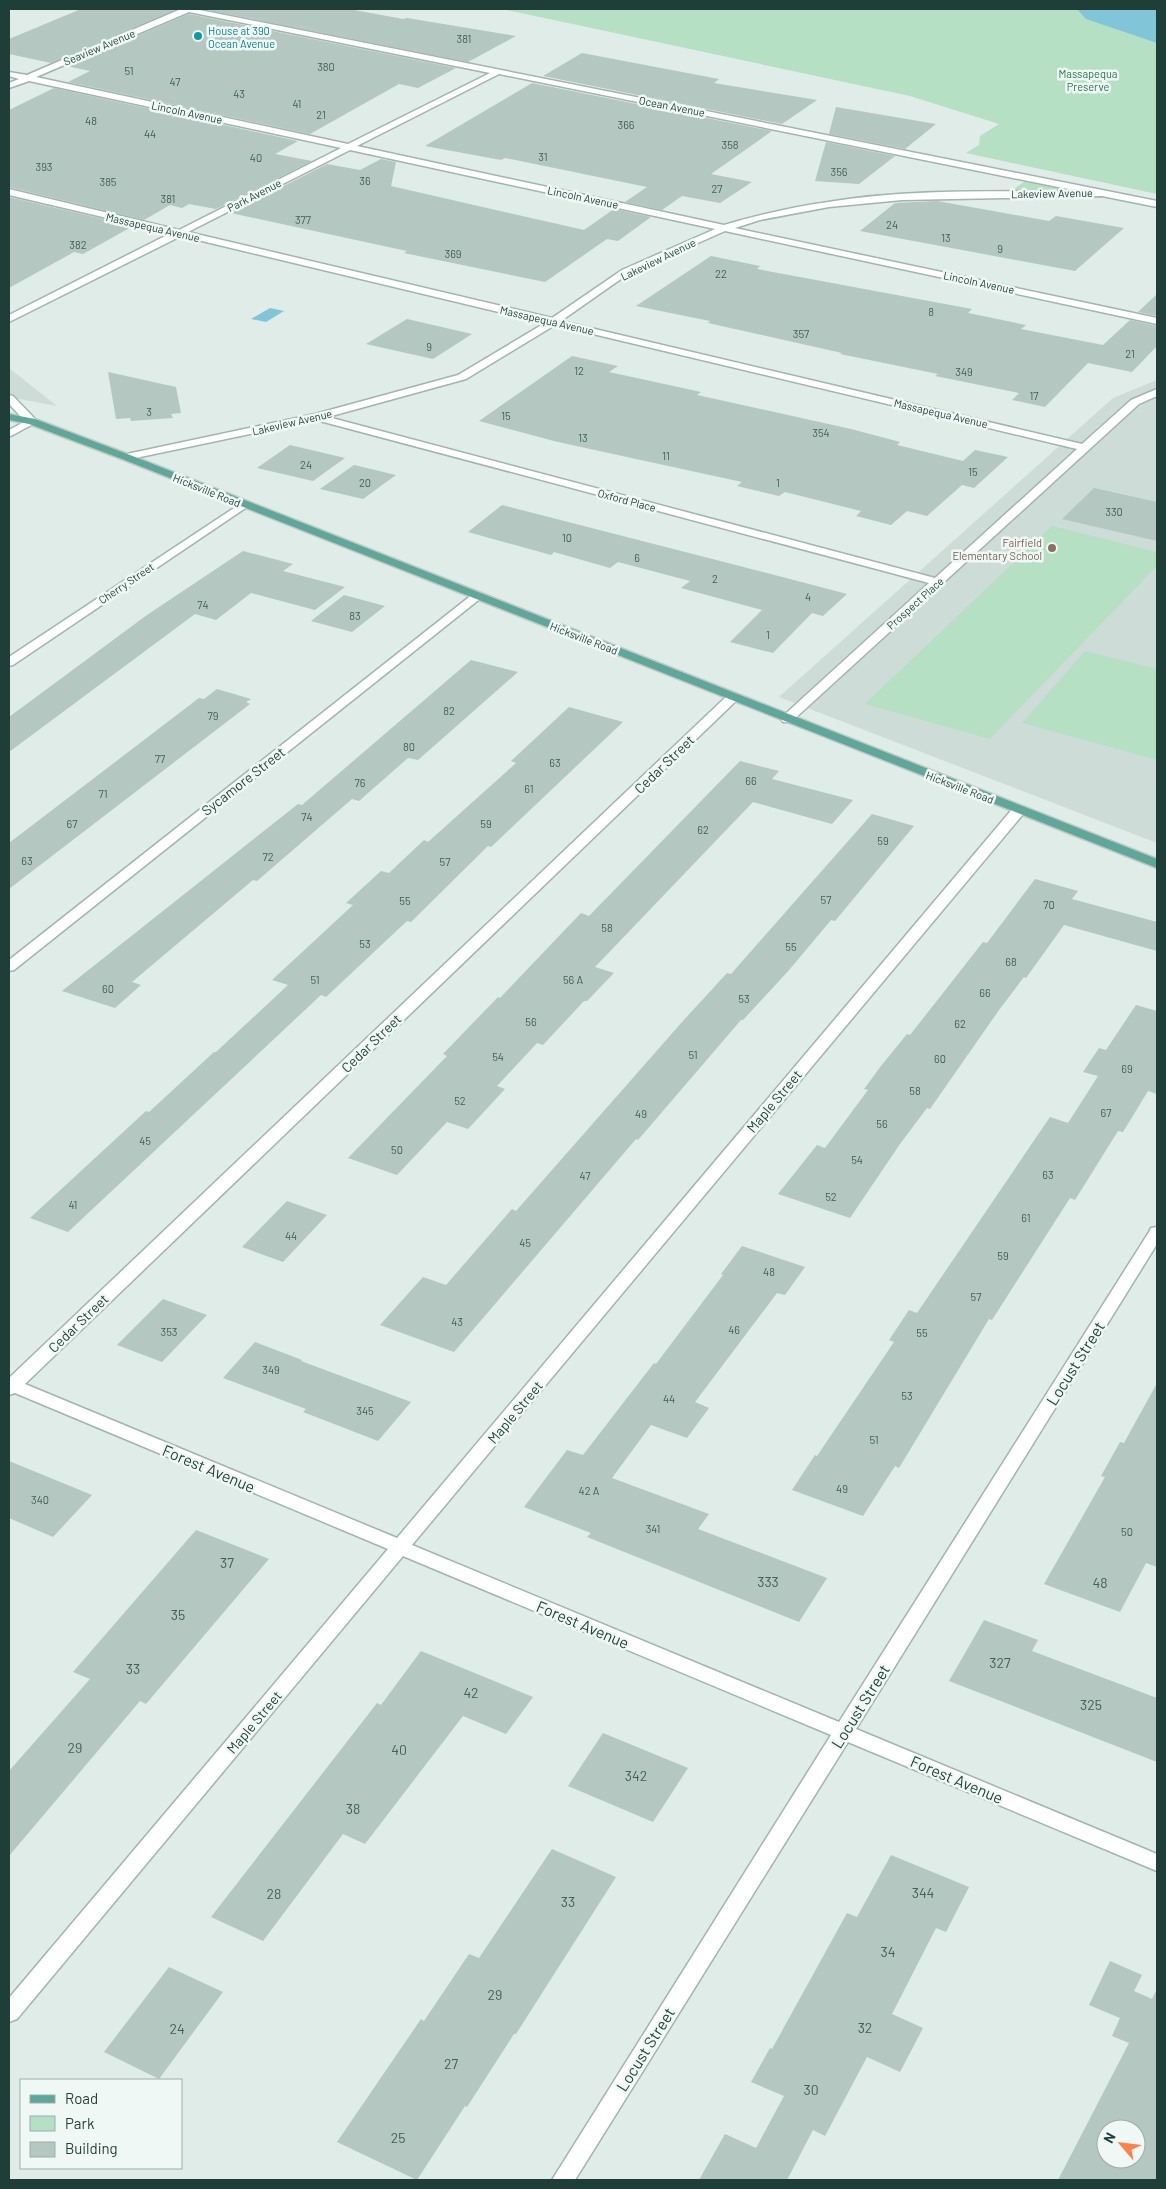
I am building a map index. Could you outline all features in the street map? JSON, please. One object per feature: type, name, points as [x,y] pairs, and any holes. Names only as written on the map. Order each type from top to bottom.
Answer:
[{"type":"main road","name":"Hicksville Road","points":[[9,416],[31,421],[126,457],[1157,864]]},
{"type":"street","name":"Ocean Avenue","points":[[188,9],[499,70],[1157,204]]},
{"type":"street","name":"Seaview Avenue","points":[[9,86],[188,9]]},
{"type":"street","name":"Park Avenue","points":[[9,319],[499,70]]},
{"type":"street","name":"Lincoln Avenue","points":[[9,74],[1157,321]]},
{"type":"street","points":[[1003,194],[1026,178]]},
{"type":"street","name":"Massapequa Avenue","points":[[9,192],[1085,448]]},
{"type":"street","name":"Lakeview Avenue","points":[[126,457],[316,417],[462,377],[554,322],[625,272],[724,228],[758,218],[829,204],[902,197],[1102,193]]},
{"type":"street","name":"Prospect Place","points":[[787,718],[1135,402],[1156,393]]},
{"type":"street","points":[[9,398],[31,421],[9,434]]},
{"type":"street","name":"Oxford Place","points":[[316,417],[938,582]]},
{"type":"street","name":"Cherry Street","points":[[9,662],[243,504]]},
{"type":"street","name":"Sycamore Street","points":[[9,967],[477,596]]},
{"type":"street","name":"Cedar Street","points":[[10,1387],[733,697]]},
{"type":"street","name":"Maple Street","points":[[9,2013],[1019,810]]},
{"type":"street","name":"Locust Street","points":[[563,2180],[1157,1232]]},
{"type":"street","name":"Forest Avenue","points":[[10,1387],[1157,1863]]},
{"type":"shaded area","points":[[9,368],[57,406],[9,397]]},
{"type":"shaded area","name":"Fairfield Elementary School","points":[[1157,380],[1157,843],[779,697],[1113,398]]},
{"type":"green space","name":"Massapequa Preserve","points":[[502,9],[1157,9],[1157,194],[966,153],[979,145],[980,136],[999,124],[910,96]]},
{"type":"green space","points":[[1028,179],[1090,192],[1010,192]]},
{"type":"green space","points":[[1052,526],[1157,552],[1157,566],[990,739],[865,704]]},
{"type":"green space","points":[[1085,651],[1157,669],[1157,760],[1022,723]]},
{"type":"water","points":[[1077,9],[1157,9],[1157,43],[1086,19]]},
{"type":"water","points":[[270,308],[284,311],[266,322],[251,319]]},
{"type":"building","points":[[81,9],[177,9],[51,63],[9,54],[9,39]]},
{"type":"building","points":[[203,9],[349,9],[516,36],[468,62]]},
{"type":"building","points":[[189,14],[456,68],[418,88],[399,84],[310,134],[68,82],[90,71],[66,66]]},
{"type":"building","points":[[582,53],[719,79],[714,83],[817,100],[782,124],[543,76]]},
{"type":"building","points":[[532,83],[772,131],[711,174],[752,182],[720,203],[682,196],[662,210],[625,202],[647,187],[505,158],[501,160],[425,146]]},
{"type":"building","points":[[54,88],[298,141],[275,154],[312,161],[216,209],[189,204],[182,208],[170,205],[144,220],[9,187],[9,110]]},
{"type":"building","points":[[836,107],[936,124],[905,149],[829,134]]},
{"type":"building","points":[[826,142],[895,156],[859,184],[815,181]]},
{"type":"building","points":[[381,159],[396,162],[391,186],[584,230],[614,209],[651,217],[618,241],[607,239],[545,282],[404,253],[407,251],[231,213],[327,164],[360,170]]},
{"type":"building","points":[[9,197],[133,226],[83,254],[74,252],[9,288]]},
{"type":"building","points":[[937,201],[1049,221],[1056,216],[1124,228],[1075,271],[860,231],[895,203]]},
{"type":"building","points":[[711,256],[760,266],[757,269],[972,309],[968,313],[1026,325],[1021,329],[1103,345],[1130,320],[1157,326],[1157,346],[1132,372],[1088,363],[1045,407],[1012,400],[1019,393],[935,376],[938,374],[840,354],[842,353],[708,323],[710,321],[636,306]]},
{"type":"building","points":[[1157,294],[1157,316],[1138,312]]},
{"type":"building","points":[[407,319],[472,334],[433,359],[366,344]]},
{"type":"building","points":[[572,356],[618,366],[609,372],[701,392],[697,395],[851,429],[900,442],[897,445],[963,461],[975,450],[1008,457],[974,488],[962,485],[927,516],[907,511],[891,525],[856,516],[861,511],[785,492],[779,496],[737,486],[742,482],[558,442],[479,421]]},
{"type":"building","points":[[108,372],[176,387],[181,413],[171,414],[173,418],[131,421],[130,418],[116,419]]},
{"type":"building","points":[[290,445],[345,458],[313,481],[257,468]]},
{"type":"building","points":[[354,465],[396,475],[363,499],[320,489]]},
{"type":"building","points":[[1094,488],[1157,502],[1157,541],[1062,519]]},
{"type":"building","points":[[502,505],[847,594],[823,616],[812,613],[773,653],[730,642],[762,610],[681,588],[690,581],[618,562],[610,568],[554,552],[551,555],[468,532]]},
{"type":"building","points":[[243,551],[293,564],[283,571],[345,587],[315,610],[251,593],[216,620],[195,614],[9,752],[9,717],[147,615]]},
{"type":"building","points":[[344,595],[385,606],[352,632],[311,621]]},
{"type":"building","points":[[471,660],[518,672],[418,760],[408,758],[359,801],[352,799],[257,881],[253,880],[132,982],[141,985],[115,1008],[62,991],[298,804],[302,805]]},
{"type":"building","points":[[217,689],[251,699],[246,702],[250,704],[9,889],[9,843],[199,698],[204,699]]},
{"type":"building","points":[[569,707],[623,722],[491,847],[488,846],[411,922],[407,921],[326,997],[321,995],[68,1232],[30,1218],[146,1111],[149,1112],[288,985],[272,980],[353,905],[346,903],[381,871],[389,873],[424,840],[428,842],[516,763],[511,761]]},
{"type":"building","points":[[740,761],[779,771],[772,779],[853,800],[832,824],[753,802],[595,967],[614,973],[587,1001],[584,1001],[543,1045],[537,1043],[497,1086],[505,1089],[468,1129],[447,1122],[397,1175],[348,1158],[447,1056],[443,1054],[498,997],[500,998],[581,913],[589,916]]},
{"type":"building","points":[[872,814],[914,826],[835,921],[831,920],[790,969],[741,1020],[638,1140],[636,1139],[454,1352],[380,1325],[423,1277],[446,1285],[512,1209],[516,1211],[682,1022],[727,973],[731,974]]},
{"type":"building","points":[[1035,879],[1078,891],[1072,899],[1157,922],[1157,951],[1064,925],[1026,978],[1024,977],[999,1010],[930,1109],[927,1108],[900,1144],[850,1218],[778,1194],[817,1145],[825,1148],[868,1090],[864,1089],[881,1066],[907,1034],[910,1035],[983,942],[987,943]]},
{"type":"building","points":[[1136,1005],[1157,1011],[1157,1094],[1148,1091],[1123,1132],[1118,1131],[1075,1200],[1070,1198],[992,1320],[989,1319],[899,1468],[895,1466],[863,1516],[792,1490],[894,1342],[889,1340],[909,1310],[917,1313],[1050,1117],[1068,1123],[1098,1076],[1083,1072],[1099,1048],[1106,1050]]},
{"type":"building","points":[[287,1201],[327,1215],[283,1262],[242,1247]]},
{"type":"building","points":[[742,1246],[805,1267],[785,1295],[777,1293],[695,1402],[709,1408],[687,1438],[651,1425],[612,1478],[709,1514],[698,1529],[827,1578],[799,1622],[587,1537],[591,1533],[524,1507],[567,1450],[583,1455],[654,1363],[656,1364],[723,1275],[721,1274]]},
{"type":"building","points":[[163,1299],[207,1315],[162,1362],[117,1345]]},
{"type":"building","points":[[255,1342],[411,1402],[378,1441],[303,1412],[306,1409],[223,1378]]},
{"type":"building","points":[[1157,1383],[1157,1567],[1146,1563],[1120,1612],[1044,1584],[1105,1477],[1101,1476],[1120,1442],[1124,1443]]},
{"type":"building","points":[[9,1461],[92,1495],[53,1537],[9,1518]]},
{"type":"building","points":[[196,1530],[269,1559],[146,1704],[140,1701],[9,1856],[9,1771],[90,1679],[73,1672]]},
{"type":"building","points":[[984,1620],[1038,1640],[1032,1651],[1157,1698],[1157,1762],[949,1681]]},
{"type":"building","points":[[421,1651],[533,1697],[506,1734],[463,1716],[365,1844],[343,1834],[263,1941],[211,1917],[377,1703],[381,1705]]},
{"type":"building","points":[[603,1733],[688,1768],[653,1822],[568,1786]]},
{"type":"building","points":[[552,1849],[616,1877],[516,2034],[514,2034],[467,2107],[465,2106],[417,2180],[337,2142],[421,2019],[424,2021],[469,1954],[479,1958]]},
{"type":"building","points":[[891,1855],[969,1887],[946,1932],[936,1928],[892,2014],[923,2028],[900,2072],[867,2057],[825,2136],[813,2130],[787,2180],[699,2180],[725,2134],[756,2148],[784,2096],[751,2082],[770,2048],[772,2049],[847,1913],[857,1917]]},
{"type":"building","points":[[1110,1961],[1142,1975],[1134,1991],[1152,1999],[1157,1989],[1157,2180],[1058,2180],[1129,2043],[1112,2036],[1120,2018],[1089,2005]]},
{"type":"building","points":[[169,1967],[223,1992],[159,2079],[104,2052]]},
{"type":"place","name":"House at 390 Ocean Avenue","points":[[198,36]]},
{"type":"place","name":"Fairfield Elementary School","points":[[1052,548]]}]
